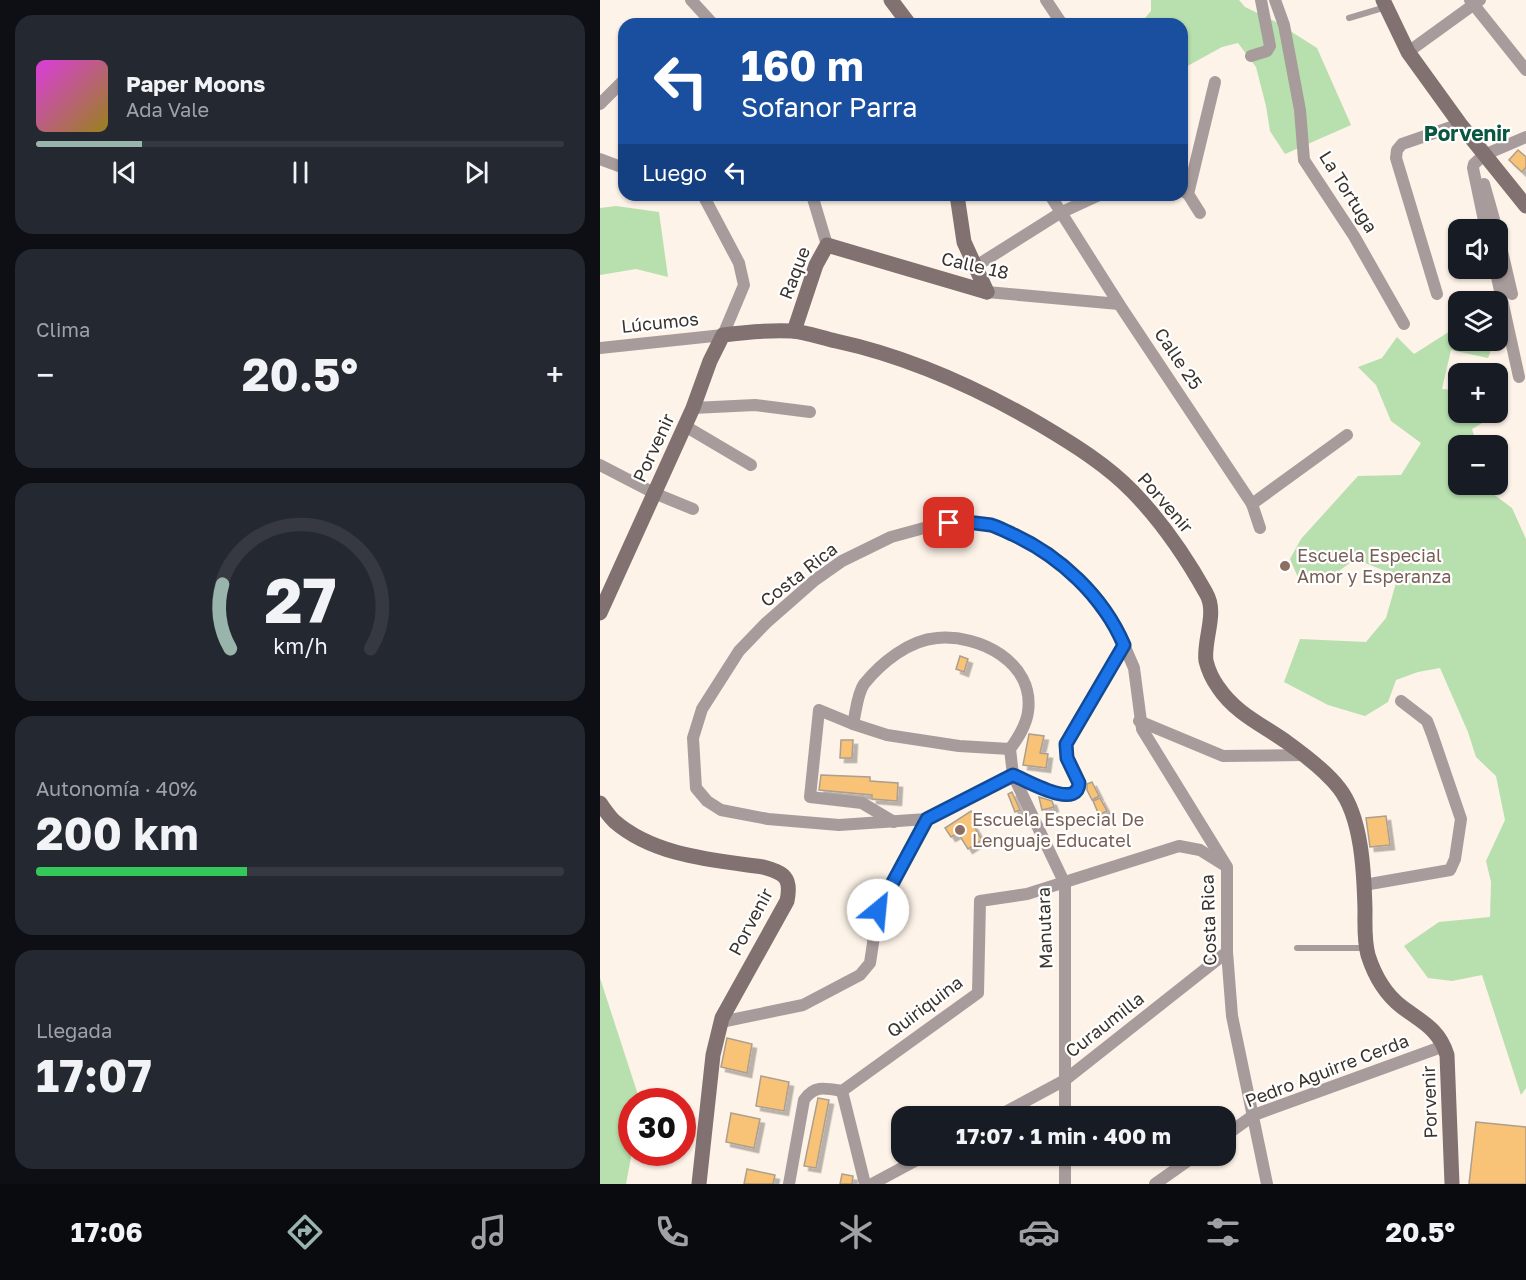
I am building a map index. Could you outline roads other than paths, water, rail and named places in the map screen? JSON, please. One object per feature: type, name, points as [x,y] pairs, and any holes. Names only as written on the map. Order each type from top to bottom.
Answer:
[{"type":"street","points":[[691,0],[707,18]]},
{"type":"street","points":[[891,0],[904,18]]},
{"type":"street","points":[[1046,0],[1058,18]]},
{"type":"street","points":[[1251,56],[1267,51],[1270,46],[1261,0]]},
{"type":"street","name":"La Tortuga","points":[[1275,0],[1284,25],[1300,110],[1304,160],[1354,236],[1404,324]]},
{"type":"street","points":[[1408,52],[1474,2],[1526,70]]},
{"type":"street","points":[[1384,3],[1408,52],[1460,124],[1481,158],[1526,206]]},
{"type":"street","points":[[1188,181],[1215,82]]},
{"type":"street","points":[[600,104],[618,86]]},
{"type":"street","points":[[1437,294],[1396,158],[1397,150],[1401,144],[1460,124]]},
{"type":"street","points":[[1484,219],[1473,168],[1481,158],[1526,137]]},
{"type":"street","points":[[1481,158],[1495,219]]},
{"type":"street","points":[[600,159],[618,166]]},
{"type":"street","points":[[1188,196],[1200,213]]},
{"type":"street","points":[[706,201],[739,263],[744,285],[723,335]]},
{"type":"street","name":"Raque","points":[[794,331],[816,265],[827,245],[814,201]]},
{"type":"street","points":[[958,201],[964,242],[987,292]]},
{"type":"street","name":"Calle 25","points":[[1053,201],[1252,504],[1260,528]]},
{"type":"street","points":[[976,266],[1060,213],[1086,201]]},
{"type":"street","name":"Calle 18","points":[[827,245],[987,292],[1119,304]]},
{"type":"street","points":[[1508,277],[1512,294]]},
{"type":"street","points":[[1497,279],[1519,376]]},
{"type":"street","name":"Porvenir","points":[[600,613],[693,408],[710,361],[723,335],[794,331],[878,350],[939,372],[996,399],[1059,435],[1098,462],[1132,490],[1159,521],[1182,553],[1209,598],[1206,660],[1215,683],[1228,702],[1252,721],[1288,742],[1326,774],[1341,790],[1350,806],[1359,839],[1364,885],[1366,948],[1372,967],[1384,987],[1401,1007],[1428,1024],[1444,1046],[1449,1065],[1452,1184]]},
{"type":"street","name":"Lúcumos","points":[[600,348],[723,335]]},
{"type":"street","points":[[693,408],[754,405],[810,412]]},
{"type":"street","points":[[685,426],[751,465]]},
{"type":"street","points":[[1252,504],[1347,435]]},
{"type":"street","points":[[600,465],[693,510]]},
{"type":"street","name":"Costa Rica","points":[[927,819],[839,825],[768,819],[721,810],[707,801],[696,788],[693,738],[702,709],[739,651],[766,623],[815,580],[842,561],[891,537],[949,523],[967,522],[993,526],[1050,554],[1080,580],[1118,631],[1134,668],[1139,722],[1149,743],[1227,867],[1227,952],[1232,1016],[1267,1184]]},
{"type":"street","points":[[853,724],[863,686],[896,654],[914,644],[935,638],[976,641],[993,649],[1010,662],[1022,677],[1028,693],[1028,712],[1024,726],[1010,749],[959,746],[887,735],[853,724],[819,710],[810,797],[862,803],[894,822]]},
{"type":"street","points":[[721,1022],[803,1005],[860,975],[870,963],[878,910],[927,819],[1013,775],[1061,796],[1075,792],[1079,788],[1079,783],[1067,758],[1066,744],[1124,645]]},
{"type":"street","points":[[1364,885],[1450,870],[1455,859],[1461,819],[1432,734],[1427,721],[1401,701]]},
{"type":"street","points":[[1139,722],[1223,756],[1303,755]]},
{"type":"street","name":"Manutara","points":[[1010,749],[1013,775],[1065,884],[1065,1106]]},
{"type":"street","name":"Porvenir","points":[[600,803],[613,820],[635,836],[666,850],[763,867],[778,871],[788,882],[787,901],[733,995],[721,1022],[713,1055],[699,1184]]},
{"type":"street","name":"Quiriquina","points":[[842,1090],[978,993],[980,901],[1027,894],[1065,884],[1179,846],[1200,850],[1227,867]]},
{"type":"street","name":"Curaumilla","points":[[1017,1106],[1065,1080],[1227,952]]},
{"type":"street","name":"Pedro Aguirre Cerda","points":[[1236,1128],[1254,1115],[1444,1046]]},
{"type":"street","points":[[789,1184],[804,1100],[809,1092],[821,1088],[842,1090],[865,1184]]},
{"type":"street","points":[[872,1184],[906,1166]]},
{"type":"street","points":[[1065,1166],[1065,1184]]},
{"type":"street","points":[[1155,1184],[1181,1166]]},
{"type":"lane","points":[[1348,18],[1384,3]]},
{"type":"lane","points":[[1297,948],[1366,948]]},
{"type":"place","name":"Escuela Especial Amor y Esperanza","points":[[1285,566]]},
{"type":"place","name":"Escuela Especial De Lenguaje Educatel","points":[[960,830]]},
{"type":"district","name":"Porvenir","points":[[1467,134]]}]
